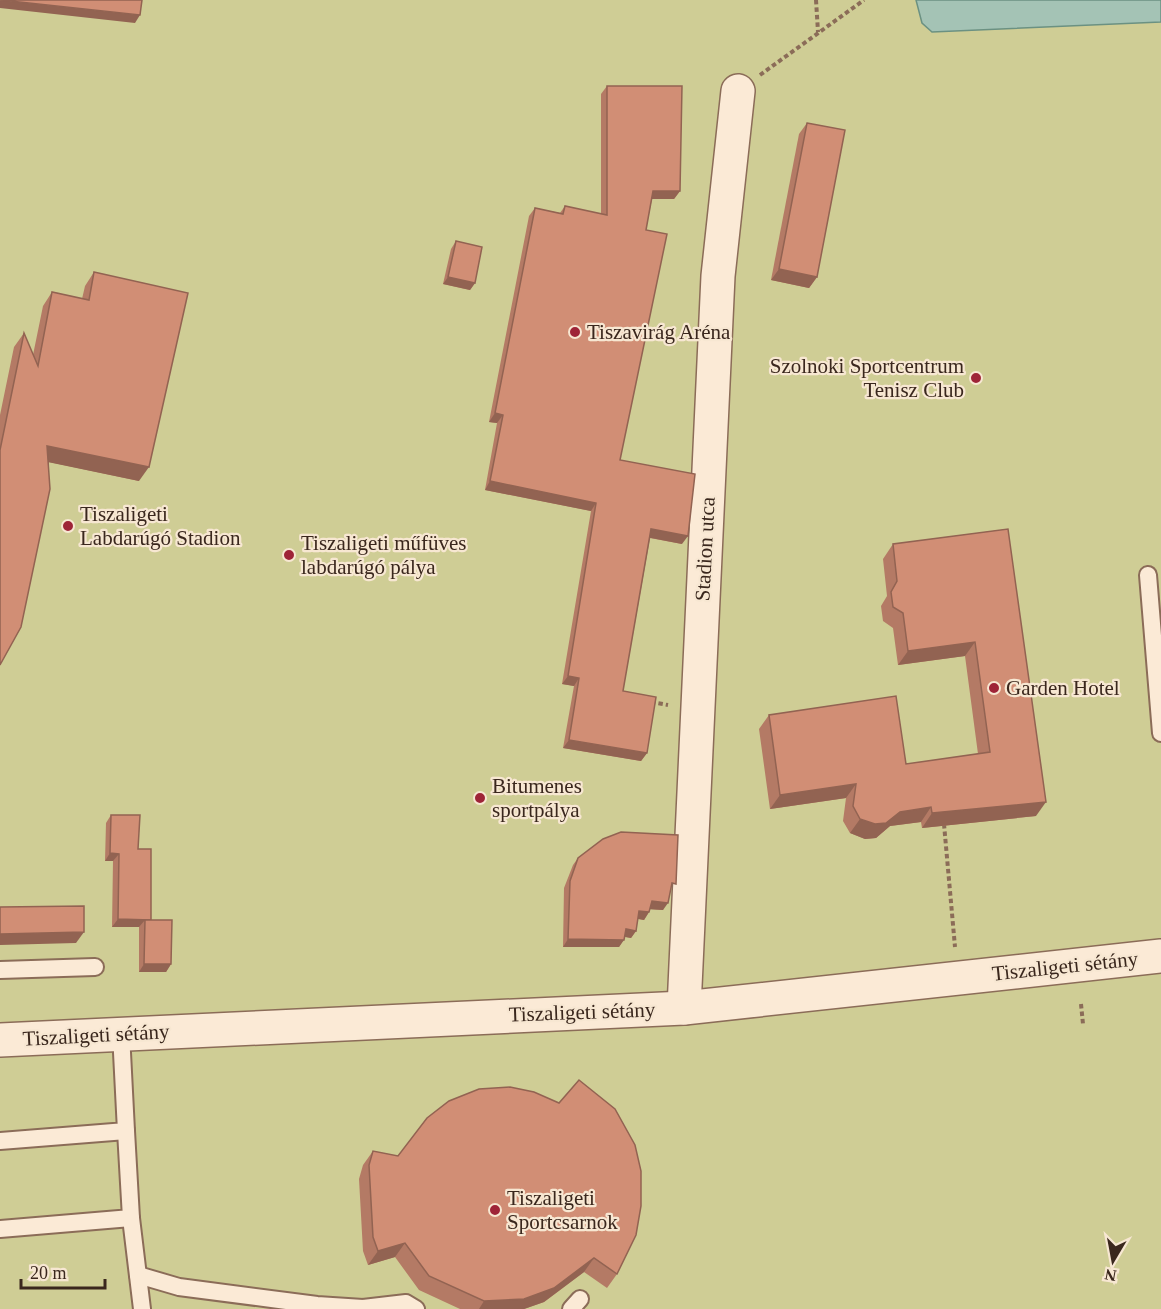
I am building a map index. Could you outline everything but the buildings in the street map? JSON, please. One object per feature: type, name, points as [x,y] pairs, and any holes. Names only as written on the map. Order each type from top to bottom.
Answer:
[{"type":"street","name":"Stadion utca","points":[[684,1008],[718,276],[738,91]]},
{"type":"street","name":"Tiszaligeti sétány","points":[[0,1040],[684,1008],[1161,956]]},
{"type":"lane","points":[[1148,575],[1161,733]]},
{"type":"lane","points":[[0,970],[95,967]]},
{"type":"lane","points":[[121,1033],[131,1218],[142,1309]]},
{"type":"lane","points":[[0,1141],[126,1131]]},
{"type":"lane","points":[[0,1229],[131,1218]]},
{"type":"lane","points":[[138,1275],[179,1287],[317,1305],[363,1308],[406,1303],[416,1309]]},
{"type":"path","points":[[816,0],[818,33]]},
{"type":"path","points":[[738,91],[864,0]]},
{"type":"path","points":[[639,700],[674,706]]},
{"type":"path","points":[[944,825],[955,947]]},
{"type":"path","points":[[944,949],[967,946]]},
{"type":"path","points":[[1081,1004],[1083,1024]]},
{"type":"shaded area","points":[[0,0],[1161,0],[1161,1309],[0,1309]]},
{"type":"shaded area","points":[[916,0],[1161,0],[1161,22],[932,32],[922,23]]},
{"type":"place","name":"Tiszavirág Aréna","points":[[575,332]]},
{"type":"place","name":"Szolnoki Sportcentrum Tenisz Club","points":[[976,378]]},
{"type":"place","name":"Tiszaligeti Labdarúgó Stadion","points":[[68,526]]},
{"type":"place","name":"Tiszaligeti műfüves labdarúgó pálya","points":[[289,555]]},
{"type":"place","name":"Garden Hotel","points":[[994,688]]},
{"type":"place","name":"Bitumenes sportpálya","points":[[480,798]]},
{"type":"place","name":"Tiszaligeti Sportcsarnok","points":[[495,1210]]}]
